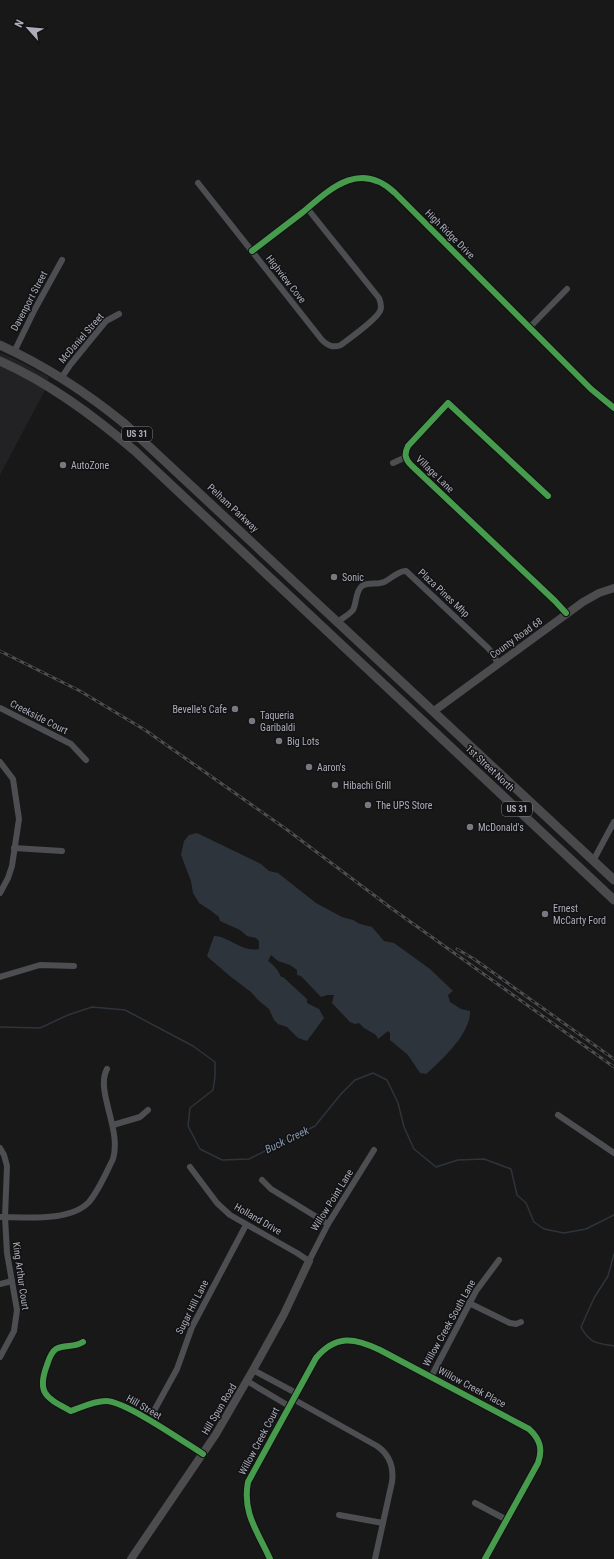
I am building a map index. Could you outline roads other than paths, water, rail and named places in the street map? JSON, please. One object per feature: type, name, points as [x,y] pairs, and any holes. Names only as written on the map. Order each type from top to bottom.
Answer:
[{"type":"main road","name":"Pelham Parkway","points":[[0,346],[62,377],[90,396],[127,425],[434,711]]},
{"type":"main road","name":"US 31","points":[[0,361],[53,390],[84,410],[117,436],[421,719]]},
{"type":"main road","points":[[53,390],[62,377]]},
{"type":"main road","points":[[117,436],[127,425]]},
{"type":"main road","points":[[167,483],[177,471]]},
{"type":"main road","points":[[247,556],[257,546]]},
{"type":"main road","points":[[313,618],[321,606]]},
{"type":"main road","points":[[421,719],[434,711]]},
{"type":"main road","name":"1st Street North","points":[[434,711],[614,880]]},
{"type":"main road","name":"1st Street North","points":[[421,719],[614,900]]},
{"type":"main road","points":[[476,770],[486,760]]},
{"type":"main road","points":[[528,819],[537,808]]},
{"type":"main road","points":[[586,873],[593,860]]},
{"type":"street","name":"High Ridge Drive","points":[[252,251],[332,188],[347,180],[365,178],[381,183],[390,189],[590,389],[614,408]]},
{"type":"street","name":"Highview Cove","points":[[198,183],[322,340],[332,350],[341,345],[385,308],[379,298],[307,208]]},
{"type":"street","name":"Davenport Street","points":[[14,352],[35,309],[62,260]]},
{"type":"street","points":[[529,328],[568,289]]},
{"type":"street","name":"McDaniel Street","points":[[62,377],[106,321],[119,314]]},
{"type":"street","name":"Village Lane","points":[[548,496],[448,404],[408,446],[406,451],[406,457],[411,465],[566,613]]},
{"type":"street","name":"Village Lane","points":[[393,463],[406,457]]},
{"type":"street","name":"Plaza Pines Mhp","points":[[338,622],[353,609],[356,596],[362,586],[367,584],[379,584],[402,571],[406,571],[488,648],[498,664]]},
{"type":"street","name":"County Road 68","points":[[434,711],[566,613],[590,598],[614,588]]},
{"type":"street","name":"Creekside Court","points":[[0,708],[71,744],[86,760]]},
{"type":"street","points":[[0,762],[13,779],[19,819],[8,878],[0,893]]},
{"type":"street","points":[[593,860],[614,822]]},
{"type":"street","points":[[14,848],[62,851]]},
{"type":"street","points":[[0,977],[40,965],[74,966]]},
{"type":"street","points":[[3,1217],[60,1216],[76,1211],[84,1206],[92,1197],[113,1159],[116,1146],[103,1079],[107,1069]]},
{"type":"street","points":[[113,1125],[140,1117],[148,1110]]},
{"type":"street","points":[[558,1115],[614,1153]]},
{"type":"street","name":"King Arthur Court","points":[[0,1148],[7,1166],[3,1217],[7,1253],[16,1302],[16,1318],[12,1334],[0,1357]]},
{"type":"street","name":"Willow Point Lane","points":[[309,1261],[328,1224],[374,1150]]},
{"type":"street","name":"Holland Drive","points":[[190,1167],[226,1211],[246,1225],[309,1261]]},
{"type":"street","points":[[262,1180],[271,1189],[328,1224]]},
{"type":"street","name":"Sugar Hill Lane","points":[[149,1420],[177,1369],[192,1327],[246,1225]]},
{"type":"street","name":"Willow Creek South Lane","points":[[431,1376],[480,1284],[499,1260]]},
{"type":"street","name":"Hill Spun Road","points":[[131,1559],[203,1454],[247,1381],[284,1314],[309,1261]]},
{"type":"street","points":[[0,1284],[12,1281]]},
{"type":"street","points":[[469,1303],[510,1323],[516,1324],[521,1322]]},
{"type":"street","name":"Willow Creek Place","points":[[292,1399],[313,1362],[322,1351],[336,1343],[350,1340],[365,1343],[431,1376],[529,1429],[539,1440],[541,1450],[538,1463],[485,1559]]},
{"type":"street","name":"Hill Street","points":[[82,1342],[76,1346],[59,1347],[54,1350],[44,1376],[43,1388],[46,1396],[71,1411],[99,1401],[108,1401],[122,1405],[203,1454]]},
{"type":"street","points":[[253,1370],[296,1393]]},
{"type":"street","points":[[247,1381],[289,1406]]},
{"type":"street","points":[[292,1399],[377,1446],[387,1455],[392,1466],[393,1474],[375,1559]]},
{"type":"street","name":"Willow Creek Court","points":[[270,1559],[249,1515],[246,1504],[247,1489],[251,1475],[292,1399]]},
{"type":"street","points":[[476,1503],[507,1520]]},
{"type":"street","points":[[339,1515],[383,1523]]},
{"type":"waterway","name":"Buck Creek","points":[[0,1027],[40,1028],[68,1015],[92,1007],[125,1010],[193,1046],[215,1062],[215,1077],[213,1090],[190,1108],[188,1126],[200,1149],[222,1160],[249,1159],[315,1126],[341,1094],[355,1080],[373,1073],[387,1080],[398,1103],[404,1127],[414,1149],[436,1167],[458,1160],[484,1159],[511,1169],[517,1195],[526,1203],[534,1222],[544,1229],[564,1233],[586,1229],[614,1215]]},
{"type":"waterway","name":"Buck Creek","points":[[614,1254],[608,1276],[594,1298],[581,1327],[584,1333],[594,1342],[614,1346]]},
{"type":"railway","points":[[0,651],[80,691],[145,730],[286,829],[391,908],[614,1067]]},
{"type":"railway","points":[[457,949],[474,959],[614,1059]]},
{"type":"place","name":"AutoZone","points":[[63,465]]},
{"type":"place","name":"Sonic","points":[[334,577]]},
{"type":"place","name":"Bevelle's Cafe","points":[[235,709]]},
{"type":"place","name":"Taqueria Garibaldi","points":[[252,721]]},
{"type":"place","name":"Big Lots","points":[[279,741]]},
{"type":"place","name":"Aaron's","points":[[309,767]]},
{"type":"place","name":"Hibachi Grill","points":[[335,785]]},
{"type":"place","name":"The UPS Store","points":[[368,805]]},
{"type":"place","name":"McDonald's","points":[[470,827]]},
{"type":"place","name":"Ernest McCarty Ford","points":[[545,914]]}]
